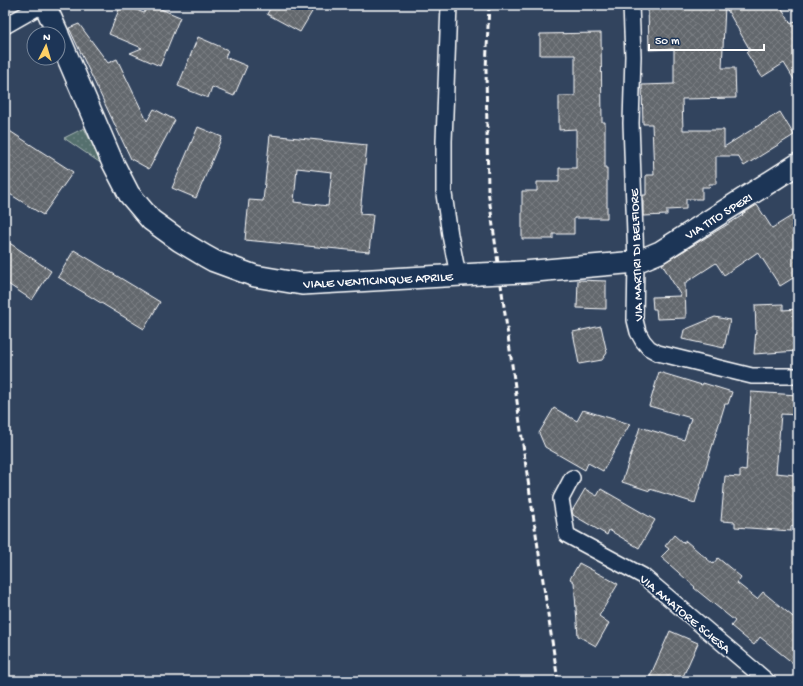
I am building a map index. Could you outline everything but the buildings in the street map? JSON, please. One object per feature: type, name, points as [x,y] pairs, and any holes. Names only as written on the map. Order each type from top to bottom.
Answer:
[{"type":"street","points":[[5,26],[44,5]]},
{"type":"street","name":"VIALE VENTICINQUE APRILE","points":[[44,5],[54,26]]},
{"type":"street","points":[[449,5],[444,141],[444,194],[458,275]]},
{"type":"street","name":"VIA MARTIRI DI BELFIORE","points":[[631,5],[633,56],[631,123],[636,262],[635,320],[638,332],[649,348],[658,353],[743,375],[759,377],[798,376]]},
{"type":"street","name":"VIALE VENTICINQUE APRILE","points":[[66,53],[112,161],[130,194],[151,220],[186,245],[214,261],[256,276],[302,284],[524,272],[636,262]]},
{"type":"street","name":"VIA TITO SPERI","points":[[636,262],[660,252],[798,164]]},
{"type":"street","name":"VIA AMATORE SCIESA","points":[[572,478],[561,499],[567,535],[643,576],[767,681]]},
{"type":"green space","points":[[84,128],[102,164],[64,138]]},
{"type":"railway","points":[[489,5],[486,69],[488,190],[526,467],[558,681]]}]
